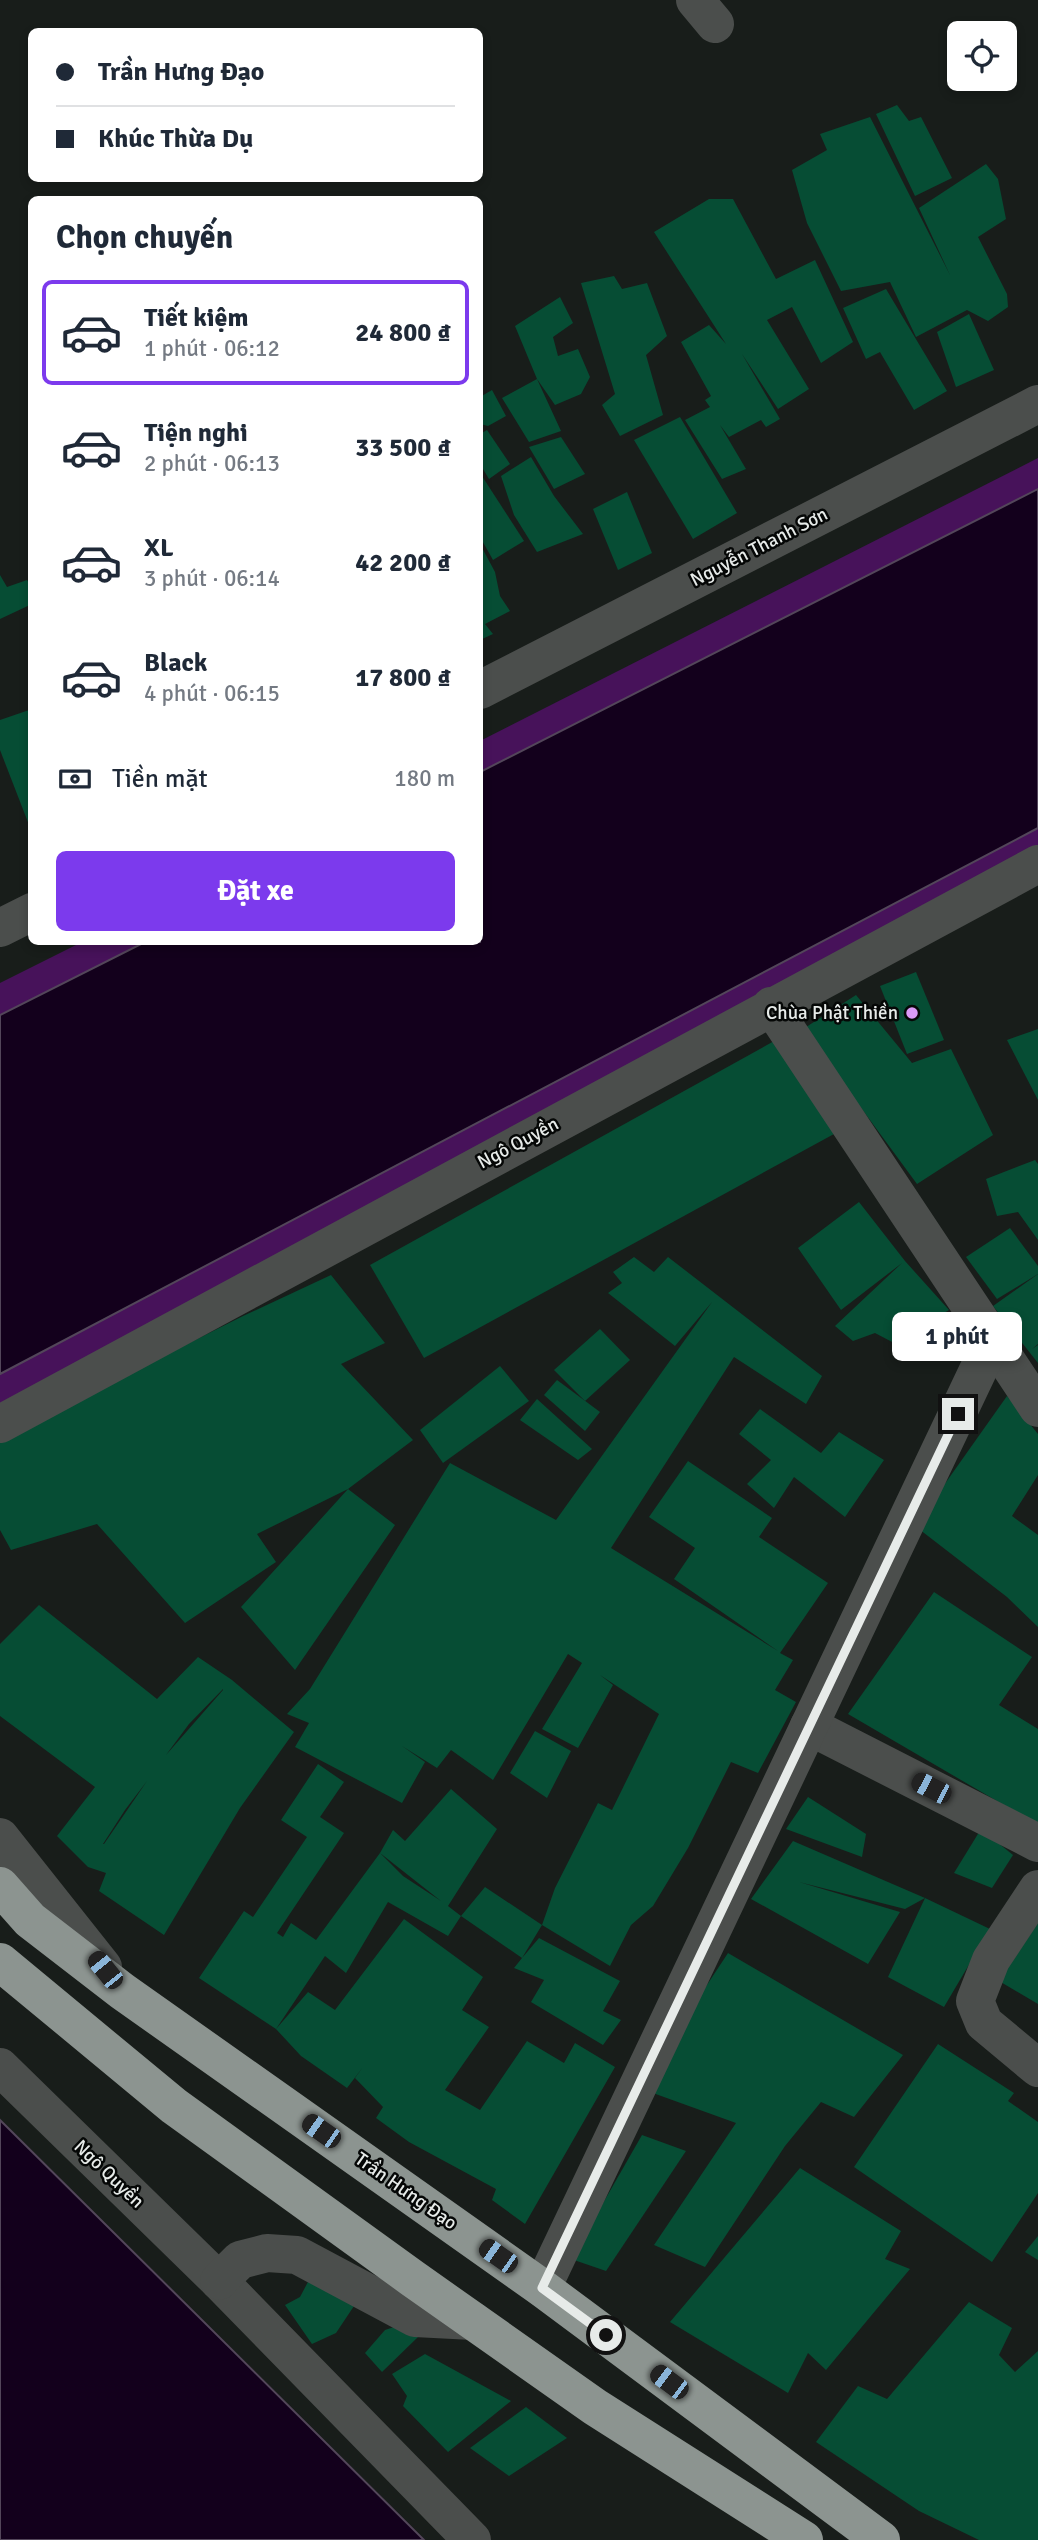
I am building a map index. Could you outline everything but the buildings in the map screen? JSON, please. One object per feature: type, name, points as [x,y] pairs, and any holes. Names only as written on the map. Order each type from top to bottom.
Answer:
[{"type":"highway","name":"Trần Hưng Đạo","points":[[0,1886],[30,1920],[122,1991],[542,2288],[881,2540]]},
{"type":"highway","points":[[0,1962],[174,2105],[412,2278],[595,2407],[804,2540]]},
{"type":"street","name":"Nguyễn Thanh Sơn","points":[[483,688],[1038,404]]},
{"type":"street","name":"Ngô Quyền","points":[[0,1424],[1038,864]]},
{"type":"street","points":[[0,928],[28,914]]},
{"type":"street","points":[[771,1006],[1038,1408]]},
{"type":"street","points":[[542,2288],[992,1341]]},
{"type":"street","points":[[809,1726],[1038,1843]]},
{"type":"street","points":[[0,1837],[122,1991]]},
{"type":"street","points":[[1038,1889],[992,1960],[975,2001],[984,2023],[1038,2068]]},
{"type":"street","name":"Ngô Quyền","points":[[0,2067],[219,2281],[472,2540]]},
{"type":"street","points":[[219,2281],[240,2260],[267,2253],[297,2255],[415,2318],[473,2321]]},
{"type":"shaded area","points":[[1038,458],[1038,489],[483,770],[483,739]]},
{"type":"shaded area","points":[[1038,489],[1038,828],[0,1374],[0,1015],[139,945],[483,945],[483,770]]},
{"type":"shaded area","points":[[1038,828],[1038,860],[0,1408],[0,1374]]},
{"type":"shaded area","points":[[76,945],[139,945],[0,1015],[0,983]]},
{"type":"shaded area","points":[[0,2120],[424,2540],[0,2540]]},
{"type":"place","name":"Chùa Phật Thiền","points":[[912,1013]]},
{"type":"route","points":[[606,2335],[542,2288],[958,1414]]}]
